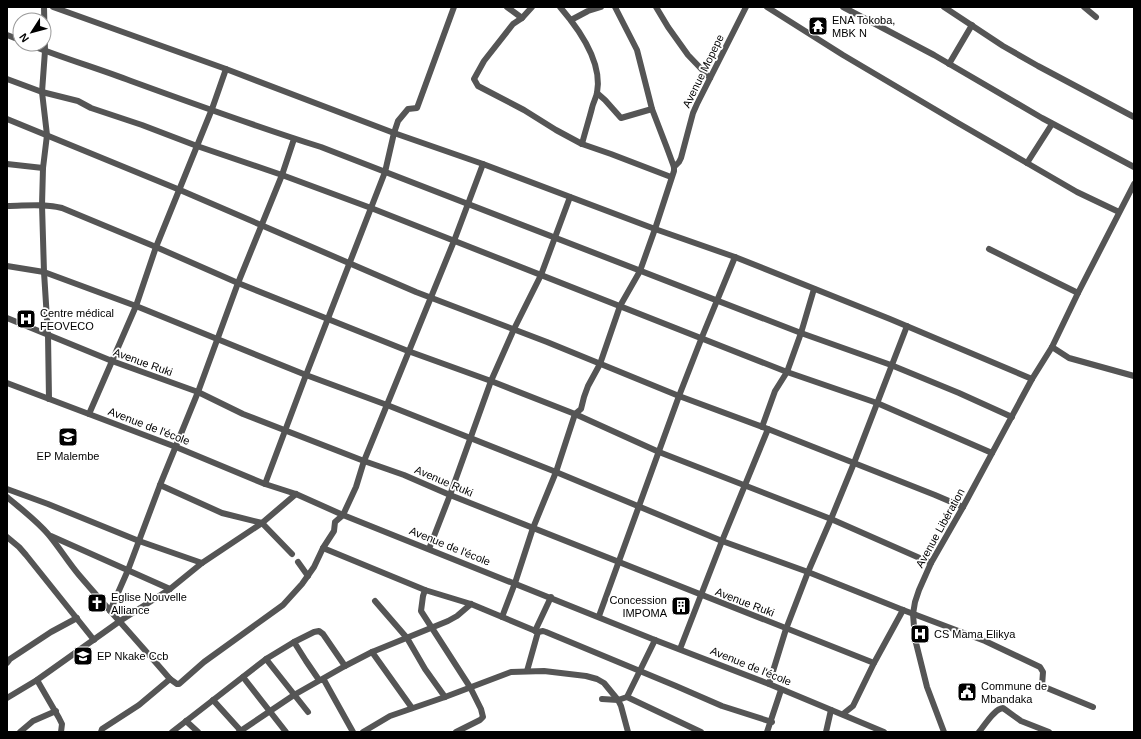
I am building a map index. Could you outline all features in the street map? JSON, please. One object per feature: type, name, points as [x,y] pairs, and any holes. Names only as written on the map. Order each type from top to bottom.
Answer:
[{"type":"street","points":[[53,7],[226,69],[394,133],[483,164],[655,229],[735,257],[907,326],[1032,379]]},
{"type":"street","points":[[265,484],[385,172],[398,121],[408,109],[416,108],[454,7]]},
{"type":"street","points":[[507,7],[522,18]]},
{"type":"street","points":[[532,7],[522,18],[513,24],[484,61],[474,78],[478,86],[524,110],[582,144],[672,177]]},
{"type":"street","points":[[560,7],[571,20],[594,58],[597,77],[597,93],[582,144]]},
{"type":"street","points":[[571,20],[588,11],[601,7]]},
{"type":"street","points":[[502,617],[533,528],[556,472],[575,414],[581,409],[588,386],[600,364],[620,306],[640,271],[672,177],[674,167],[652,109],[636,50],[615,7]]},
{"type":"street","points":[[656,7],[688,55],[710,78]]},
{"type":"street","name":"Avenue Mopepe","points":[[674,167],[681,158],[693,113],[746,7]]},
{"type":"street","points":[[767,7],[843,55],[1027,163],[1077,192],[1119,212]]},
{"type":"street","points":[[843,7],[949,64],[1052,124],[1134,167]]},
{"type":"street","points":[[944,7],[1003,46],[1134,117]]},
{"type":"street","points":[[1084,7],[1096,17]]},
{"type":"street","points":[[949,64],[972,25]]},
{"type":"street","points":[[45,52],[42,92],[47,135],[43,168],[42,205],[48,335],[49,399]]},
{"type":"street","points":[[48,52],[294,139],[321,147],[801,333],[891,365],[1012,417]]},
{"type":"street","points":[[89,414],[136,306],[156,247],[212,109],[226,69]]},
{"type":"street","points":[[7,79],[42,92],[78,101],[91,108],[371,208],[702,337],[787,372],[877,403],[992,453]]},
{"type":"street","points":[[597,93],[621,118],[652,109]]},
{"type":"street","points":[[7,119],[180,190],[430,298],[514,329],[679,396],[765,428],[963,507]]},
{"type":"street","points":[[1027,163],[1052,124]]},
{"type":"street","points":[[110,611],[128,570],[160,485],[198,392],[238,283],[282,175],[294,139]]},
{"type":"street","points":[[7,164],[43,168]]},
{"type":"street","points":[[7,497],[34,519],[49,535],[72,567],[110,611],[170,679],[179,684],[204,662],[283,605],[302,584],[314,567],[323,548],[334,531],[335,522],[343,515],[356,487],[364,461],[454,241],[483,164]]},
{"type":"street","name":"Avenue Libération","points":[[944,732],[927,687],[915,639],[913,614],[919,590],[931,563],[1032,379],[1052,347],[1134,184]]},
{"type":"street","points":[[429,549],[491,382],[514,329],[541,275],[570,197]]},
{"type":"street","points":[[7,206],[42,205],[62,208],[238,283],[408,351],[575,414],[659,452],[831,519],[931,563]]},
{"type":"street","points":[[989,249],[1078,293]]},
{"type":"street","points":[[599,616],[679,396],[735,257]]},
{"type":"street","points":[[7,266],[44,272],[136,306],[306,375],[387,405],[556,472],[722,541],[808,572],[985,641],[1040,667],[1043,672],[1042,686],[1093,707]]},
{"type":"street","points":[[680,649],[765,428],[775,391],[787,372],[801,333],[814,289]]},
{"type":"street","name":"Avenue Ruki","points":[[7,318],[112,361],[198,392],[244,414],[285,431],[404,475],[701,596],[874,663]]},
{"type":"street","points":[[769,684],[786,629],[808,572],[854,463],[907,326]]},
{"type":"street","points":[[1052,347],[1069,358],[1134,376]]},
{"type":"street","name":"Avenue de l'école","points":[[7,383],[176,447],[265,484],[296,494],[343,515],[769,684],[884,732]]},
{"type":"street","points":[[160,485],[222,512],[262,523],[292,554]]},
{"type":"street","points":[[7,489],[139,541],[202,563]]},
{"type":"street","points":[[7,698],[37,680],[120,621],[170,589],[202,563],[262,523],[296,494]]},
{"type":"street","points":[[49,535],[170,589]]},
{"type":"street","points":[[7,537],[26,555],[94,640]]},
{"type":"street","points":[[323,548],[425,590],[471,604],[537,632],[546,632],[640,670],[722,706],[772,722]]},
{"type":"street","points":[[298,562],[308,576]]},
{"type":"street","points":[[425,590],[421,611],[433,627],[482,709],[483,717],[480,720],[456,732]]},
{"type":"street","points":[[527,671],[537,632],[551,597]]},
{"type":"street","points":[[375,600],[407,638],[425,669],[445,697]]},
{"type":"street","points":[[213,700],[240,731],[294,695],[344,666],[372,652],[448,621],[457,616],[471,604]]},
{"type":"street","points":[[843,714],[853,706],[874,663],[903,610]]},
{"type":"street","points":[[7,663],[10,659],[51,632],[77,618]]},
{"type":"street","points":[[172,732],[266,659],[314,632],[319,631],[323,634],[344,666]]},
{"type":"street","points":[[627,697],[655,640]]},
{"type":"street","points":[[294,642],[319,680],[324,680],[348,726],[353,732]]},
{"type":"street","points":[[372,652],[412,708]]},
{"type":"street","points":[[266,659],[308,712]]},
{"type":"street","points":[[363,732],[390,716],[510,672],[527,671],[544,671],[586,676],[597,679],[608,688],[618,700],[623,711],[628,732]]},
{"type":"street","points":[[243,677],[286,732]]},
{"type":"street","points":[[101,732],[102,729],[138,705],[170,679]]},
{"type":"street","points":[[37,680],[56,711],[62,724],[61,732]]},
{"type":"street","points":[[767,732],[772,722],[781,690]]},
{"type":"street","points":[[602,699],[618,700],[627,697],[701,732]]},
{"type":"street","points":[[853,706],[854,719]]},
{"type":"street","points":[[979,732],[995,711],[1003,708],[1021,721],[1049,732]]},
{"type":"street","points":[[826,732],[831,710]]},
{"type":"street","points":[[20,732],[34,722],[56,711]]},
{"type":"street","points":[[186,721],[198,732]]},
{"type":"place","name":"ENA Tokoba, MBK N","points":[[818,26]]},
{"type":"place","name":"Centre médical FEOVECO","points":[[26,319]]},
{"type":"place","name":"EP Malembe","points":[[68,437]]},
{"type":"place","name":"Eglise Nouvelle Alliance","points":[[97,603]]},
{"type":"place","name":"Concession IMPOMA","points":[[681,606]]},
{"type":"place","name":"CS Mama Elikya","points":[[920,634]]},
{"type":"place","name":"EP Nkake Ccb","points":[[83,656]]},
{"type":"place","name":"Commune de Mbandaka","points":[[967,692]]}]
